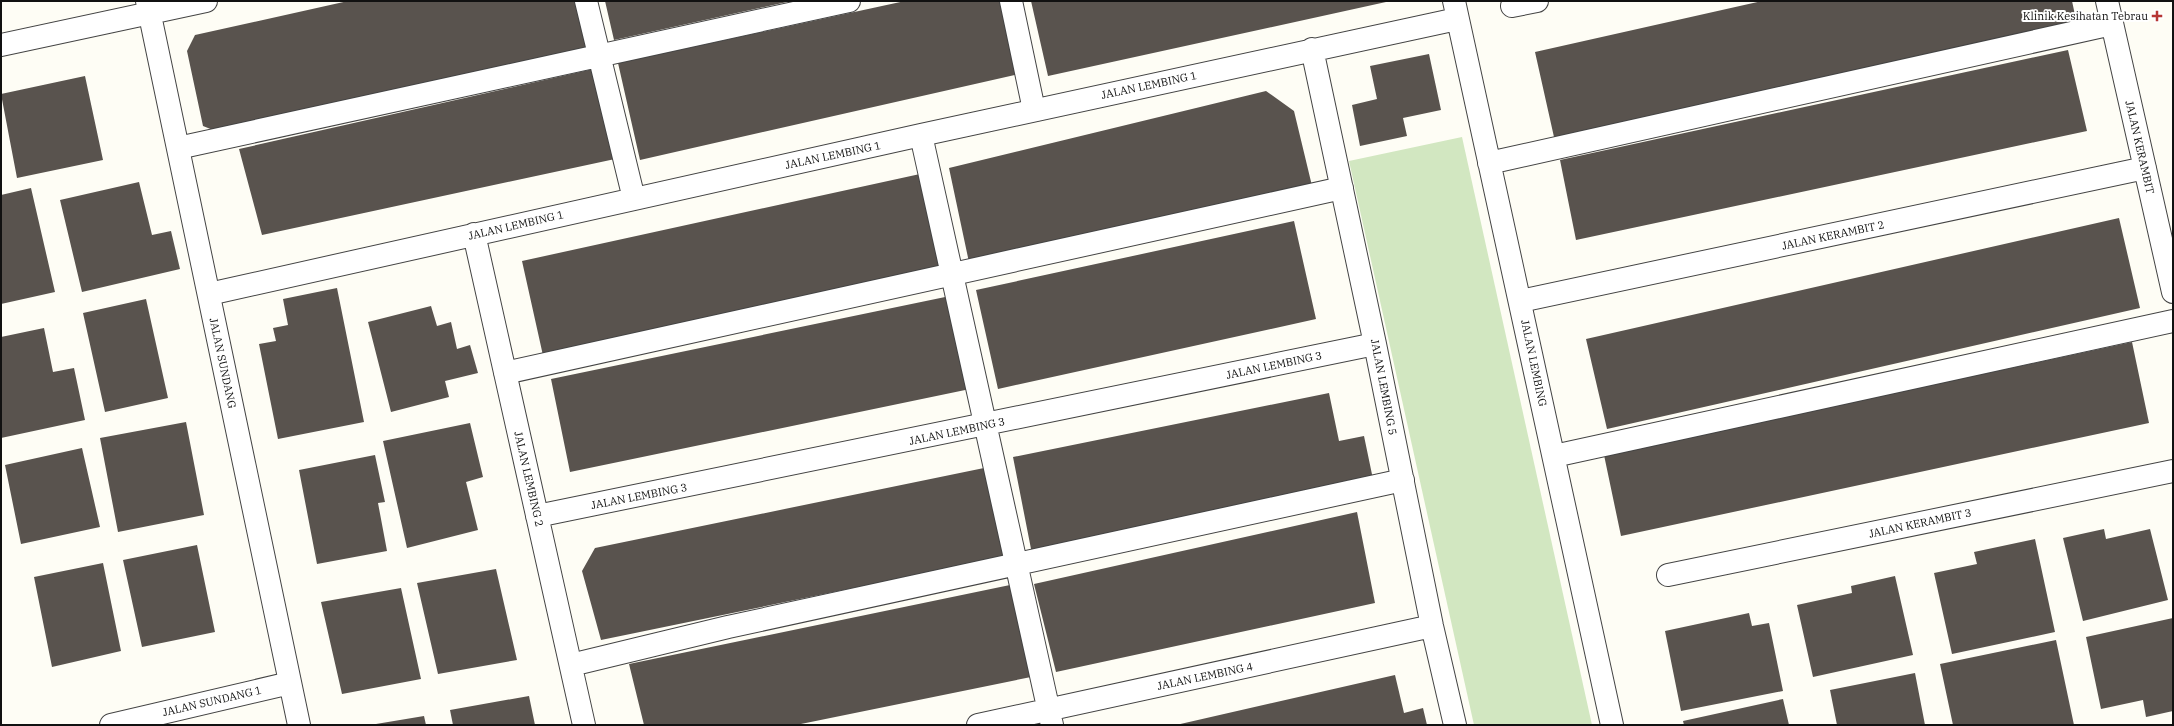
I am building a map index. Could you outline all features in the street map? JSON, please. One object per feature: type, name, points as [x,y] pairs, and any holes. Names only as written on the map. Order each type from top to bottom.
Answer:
[{"type":"street","points":[[1,45],[148,7],[206,1]]},
{"type":"street","points":[[586,1],[598,57],[634,199]]},
{"type":"street","points":[[178,148],[849,1]]},
{"type":"street","points":[[1011,1],[1034,110]]},
{"type":"street","points":[[1512,6],[1537,1]]},
{"type":"street","name":"JALAN KERAMBIT","points":[[2107,1],[2173,292]]},
{"type":"street","name":"JALAN SUNDANG","points":[[148,7],[299,725]]},
{"type":"street","name":"JALAN LEMBING 1","points":[[209,294],[1312,49],[1456,10]]},
{"type":"street","name":"JALAN LEMBING","points":[[1456,10],[1612,725]]},
{"type":"street","points":[[1489,163],[2112,24]]},
{"type":"street","name":"JALAN LEMBING 5","points":[[1312,49],[1375,344],[1432,626],[1455,725]]},
{"type":"street","points":[[921,135],[1051,718]]},
{"type":"street","name":"JALAN KERAMBIT 2","points":[[1520,301],[2145,168]]},
{"type":"street","points":[[505,373],[953,276],[1342,188]]},
{"type":"street","name":"JALAN LEMBING 2","points":[[474,234],[584,725]]},
{"type":"street","points":[[1554,456],[2173,321]]},
{"type":"street","name":"JALAN LEMBING 3","points":[[537,516],[985,426],[1375,344]]},
{"type":"street","name":"JALAN KERAMBIT 3","points":[[1668,575],[2173,471]]},
{"type":"street","points":[[571,665],[728,627],[1403,480]]},
{"type":"street","name":"JALAN LEMBING 4","points":[[978,725],[1051,718],[1432,626]]},
{"type":"street","name":"JALAN SUNDANG 1","points":[[111,725],[290,683]]},
{"type":"green space","points":[[1462,137],[1592,725],[1474,725],[1349,161]]},
{"type":"building","points":[[348,1],[579,1],[591,48],[218,132],[203,126],[187,51],[195,35]]},
{"type":"building","points":[[605,1],[787,1],[787,2],[614,40]]},
{"type":"building","points":[[905,1],[1001,1],[1019,74],[640,160],[618,63]]},
{"type":"building","points":[[1031,1],[1386,1],[1386,2],[1048,76]]},
{"type":"building","points":[[1762,1],[2072,1],[2078,29],[1556,146],[1535,52]]},
{"type":"building","points":[[2068,50],[2087,131],[1576,240],[1560,160]]},
{"type":"building","points":[[1429,54],[1441,110],[1403,118],[1407,136],[1360,146],[1352,105],[1377,99],[1370,66]]},
{"type":"building","points":[[593,69],[615,159],[262,235],[239,149]]},
{"type":"building","points":[[85,76],[103,160],[17,178],[1,94]]},
{"type":"building","points":[[1266,91],[1294,111],[1313,190],[970,267],[949,168]]},
{"type":"building","points":[[920,174],[942,272],[544,360],[522,261]]},
{"type":"building","points":[[139,182],[152,235],[171,231],[180,269],[82,292],[60,200]]},
{"type":"building","points":[[31,188],[55,292],[1,304],[1,195]]},
{"type":"building","points":[[2119,218],[2140,308],[1607,429],[1586,339]]},
{"type":"building","points":[[1294,221],[1316,319],[998,389],[976,290]]},
{"type":"building","points":[[337,288],[364,422],[278,439],[259,344],[276,341],[273,328],[288,325],[283,299]]},
{"type":"building","points":[[950,296],[970,389],[570,472],[551,379]]},
{"type":"building","points":[[146,299],[168,398],[105,412],[83,313]]},
{"type":"building","points":[[431,306],[437,326],[451,322],[457,349],[470,345],[478,373],[445,381],[449,397],[391,412],[368,322]]},
{"type":"building","points":[[44,328],[53,372],[74,368],[85,420],[1,438],[1,337]]},
{"type":"building","points":[[2132,342],[2149,423],[1621,536],[1604,455]]},
{"type":"building","points":[[1329,393],[1339,441],[1364,436],[1374,484],[1032,554],[1013,457]]},
{"type":"building","points":[[186,422],[204,515],[118,532],[100,438]]},
{"type":"building","points":[[470,423],[483,477],[466,482],[478,530],[407,548],[383,441]]},
{"type":"building","points":[[82,448],[100,527],[21,544],[5,465]]},
{"type":"building","points":[[375,455],[385,502],[378,503],[387,551],[317,564],[299,470]]},
{"type":"building","points":[[984,468],[1004,557],[601,640],[582,571],[595,548]]},
{"type":"building","points":[[1357,512],[1375,603],[1056,672],[1034,584]]},
{"type":"building","points":[[2104,529],[2106,539],[2150,529],[2168,600],[2083,621],[2063,538]]},
{"type":"building","points":[[2035,539],[2055,632],[1952,654],[1934,573],[1977,564],[1974,552]]},
{"type":"building","points":[[197,545],[215,632],[142,647],[123,560]]},
{"type":"building","points":[[103,563],[121,651],[52,667],[34,577]]},
{"type":"building","points":[[496,569],[517,660],[438,674],[417,583]]},
{"type":"building","points":[[1895,576],[1913,655],[1813,677],[1797,605],[1852,593],[1851,586]]},
{"type":"building","points":[[1010,585],[1031,677],[796,725],[644,725],[629,664]]},
{"type":"building","points":[[401,588],[421,679],[342,694],[321,602]]},
{"type":"building","points":[[1749,613],[1752,626],[1769,623],[1783,691],[1681,711],[1665,631]]},
{"type":"building","points":[[2173,618],[2173,711],[2146,717],[2143,700],[2101,709],[2086,637]]},
{"type":"building","points":[[2056,640],[2074,725],[1953,725],[1940,664]]},
{"type":"building","points":[[1915,673],[1925,725],[1837,725],[1830,690]]},
{"type":"building","points":[[1395,675],[1404,713],[1423,708],[1427,725],[1176,725]]},
{"type":"building","points":[[529,696],[535,725],[453,725],[450,710]]},
{"type":"building","points":[[1783,699],[1789,725],[1684,725],[1683,721]]},
{"type":"building","points":[[424,716],[426,725],[376,725],[376,724]]},
{"type":"place","name":"Klinik Kesihatan Tebrau","points":[[2157,16]]}]
